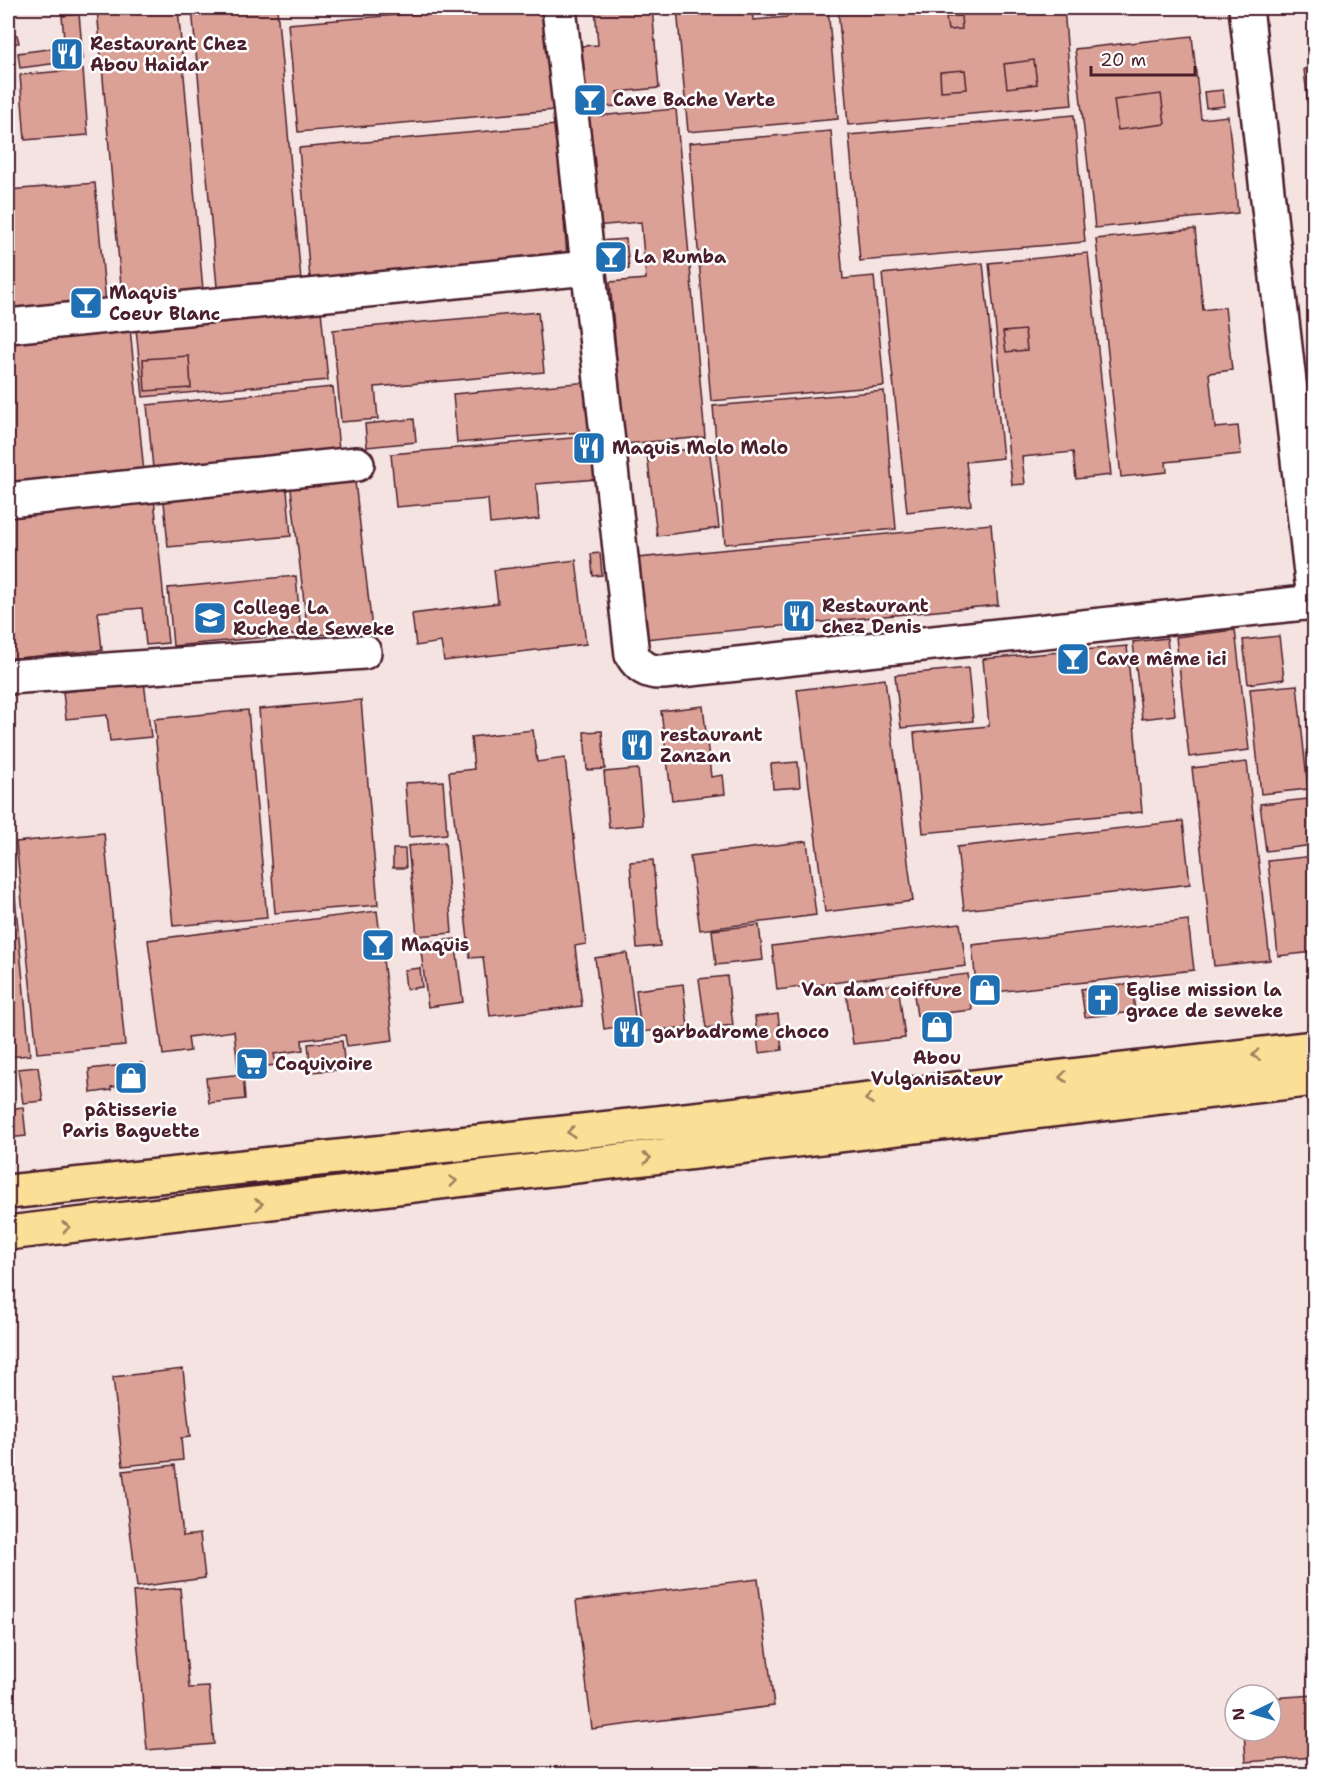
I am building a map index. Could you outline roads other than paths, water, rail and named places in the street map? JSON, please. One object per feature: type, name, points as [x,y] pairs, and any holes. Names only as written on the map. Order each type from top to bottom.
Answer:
[{"type":"main road","points":[[8,1192],[692,1119],[1314,1048]]},
{"type":"main road","points":[[8,1233],[1314,1079]]},
{"type":"street","points":[[559,8],[632,655],[636,663],[654,672],[1314,600],[1246,8]]},
{"type":"street","points":[[8,326],[587,268]]},
{"type":"street","points":[[8,500],[357,464]]},
{"type":"street","points":[[8,677],[364,652]]},
{"type":"place","name":"Restaurant Chez Abou Haidar","points":[[67,54]]},
{"type":"place","name":"Cave Bache Verte","points":[[590,100]]},
{"type":"place","name":"La Rumba","points":[[611,257]]},
{"type":"place","name":"Maquis Coeur Blanc","points":[[86,303]]},
{"type":"place","name":"Maquis Molo Molo","points":[[589,448]]},
{"type":"place","name":"Restaurant chez Denis","points":[[799,616]]},
{"type":"place","name":"College La Ruche de Seweke","points":[[210,618]]},
{"type":"place","name":"Cave même ici","points":[[1073,659]]},
{"type":"place","name":"restaurant Zanzan","points":[[637,745]]},
{"type":"place","name":"Maquis","points":[[378,945]]},
{"type":"place","name":"Van dam coiffure","points":[[985,990]]},
{"type":"place","name":"Eglise mission la grace de seweke","points":[[1103,1000]]},
{"type":"place","name":"Abou Vulganisateur","points":[[937,1027]]},
{"type":"place","name":"garbadrome choco","points":[[629,1032]]},
{"type":"place","name":"Coquivoire","points":[[252,1064]]},
{"type":"place","name":"pâtisserie Paris Baguette","points":[[131,1078]]}]
